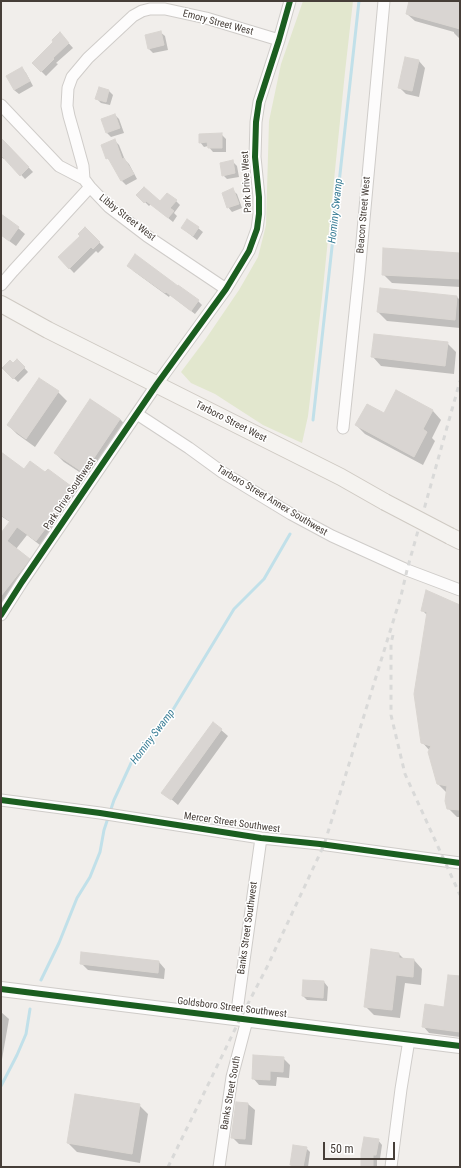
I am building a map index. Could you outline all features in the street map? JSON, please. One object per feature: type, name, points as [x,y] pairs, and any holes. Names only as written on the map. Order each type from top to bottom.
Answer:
[{"type":"main road","name":"Tarboro Street West","points":[[1,304],[48,330],[341,477],[385,502],[455,538]]},
{"type":"street","name":"Park Drive West","points":[[157,384],[226,289],[249,251],[257,229],[259,197],[255,157],[256,122],[259,102],[290,1]]},
{"type":"street","name":"Beacon Street West","points":[[343,428],[359,274],[384,1]]},
{"type":"street","name":"Emory Street West","points":[[87,183],[76,137],[68,116],[68,88],[72,77],[88,58],[133,16],[150,9],[165,9],[206,18],[279,40]]},
{"type":"street","name":"Libby Street West","points":[[1,105],[60,166],[87,183],[109,207],[148,236],[226,289]]},
{"type":"street","points":[[1,285],[87,183]]},
{"type":"street","name":"Park Drive Southwest","points":[[1,615],[157,384]]},
{"type":"street","name":"Tarboro Street Annex Southwest","points":[[137,414],[189,448],[222,472],[291,514],[332,536],[407,570],[460,590]]},
{"type":"street","name":"Mercer Street Southwest","points":[[1,800],[100,813],[262,838],[320,844],[460,863]]},
{"type":"street","name":"Banks Street Southwest","points":[[241,1019],[262,838]]},
{"type":"street","name":"Goldsboro Street Southwest","points":[[1,989],[460,1046]]},
{"type":"street","name":"Banks Street South","points":[[219,1167],[241,1019]]},
{"type":"street","points":[[391,1167],[409,1040]]},
{"type":"green space","points":[[303,1],[353,1],[322,298],[308,416],[302,443],[263,425],[215,394],[191,383],[181,372],[239,290],[258,257],[266,225],[269,121],[281,64]]},
{"type":"building","points":[[409,1],[451,1],[460,3],[460,29],[406,14]]},
{"type":"building","points":[[161,31],[164,45],[148,49],[145,35]]},
{"type":"building","points":[[60,32],[69,43],[41,72],[32,63],[53,42],[52,40]]},
{"type":"building","points":[[405,57],[419,60],[412,91],[398,88]]},
{"type":"building","points":[[22,67],[30,81],[14,90],[6,76]]},
{"type":"building","points":[[99,87],[109,90],[106,102],[95,99]]},
{"type":"building","points":[[115,114],[120,128],[106,133],[101,119]]},
{"type":"building","points":[[222,133],[222,148],[208,148],[207,142],[199,143],[199,134]]},
{"type":"building","points":[[1,138],[29,167],[20,176],[1,155]]},
{"type":"building","points":[[115,139],[122,159],[124,158],[134,174],[121,181],[108,158],[106,159],[101,145]]},
{"type":"building","points":[[233,160],[235,173],[222,176],[220,163]]},
{"type":"building","points":[[144,187],[160,201],[167,193],[177,200],[170,208],[174,211],[168,218],[146,201],[144,203],[136,195]]},
{"type":"building","points":[[233,188],[239,204],[227,208],[222,193]]},
{"type":"building","points":[[1,214],[19,227],[9,241],[1,235]]},
{"type":"building","points":[[187,219],[199,227],[193,236],[181,228]]},
{"type":"building","points":[[85,227],[100,242],[93,249],[91,247],[69,269],[58,257],[80,236],[78,234]]},
{"type":"building","points":[[383,248],[460,253],[460,279],[382,275]]},
{"type":"building","points":[[135,254],[199,300],[191,311],[127,266]]},
{"type":"building","points":[[380,288],[457,296],[455,320],[377,312]]},
{"type":"building","points":[[374,334],[448,342],[445,366],[371,357]]},
{"type":"building","points":[[17,359],[25,367],[13,379],[2,368],[10,360],[13,363]]},
{"type":"building","points":[[39,378],[59,391],[26,439],[7,425]]},
{"type":"building","points":[[396,390],[433,410],[423,429],[427,432],[414,457],[355,425],[367,404],[384,413]]},
{"type":"building","points":[[90,399],[120,419],[84,473],[54,453]]},
{"type":"building","points":[[1,452],[24,469],[30,461],[45,472],[48,469],[75,489],[36,541],[17,527],[7,541],[30,559],[1,596],[1,533],[10,521],[1,515]]},
{"type":"building","points":[[426,590],[460,605],[460,810],[447,809],[445,801],[447,786],[437,784],[428,752],[431,746],[421,743],[414,694],[427,612],[421,611]]},
{"type":"building","points":[[213,722],[222,729],[171,800],[161,793]]},
{"type":"building","points":[[371,949],[399,953],[399,958],[414,959],[413,977],[396,975],[392,1010],[364,1007]]},
{"type":"building","points":[[81,952],[159,961],[158,973],[80,964]]},
{"type":"building","points":[[448,975],[460,976],[460,1032],[422,1027],[425,1004],[444,1007]]},
{"type":"building","points":[[303,980],[324,981],[323,998],[302,996]]},
{"type":"building","points":[[253,1055],[284,1057],[283,1072],[270,1071],[270,1080],[252,1079]]},
{"type":"building","points":[[75,1094],[140,1104],[132,1154],[67,1143]]},
{"type":"building","points":[[236,1102],[248,1103],[245,1139],[231,1138]]},
{"type":"building","points":[[364,1137],[379,1139],[376,1155],[373,1155],[373,1167],[361,1167],[361,1153]]},
{"type":"building","points":[[293,1145],[307,1147],[303,1167],[290,1165]]},
{"type":"waterway","name":"Hominy Swamp","points":[[313,420],[359,1]]},
{"type":"waterway","name":"Hominy Swamp","points":[[41,980],[59,943],[77,898],[90,877],[100,852],[104,830],[114,800],[133,759],[171,713],[234,609],[264,579],[290,534]]},
{"type":"waterway","name":"Hominy Swamp","points":[[1,1086],[26,1034],[30,1009]]},
{"type":"railway","points":[[168,1167],[267,967],[324,845],[401,596],[460,381]]},
{"type":"railway","points":[[393,635],[391,643],[391,715],[405,774],[460,895]]},
{"type":"cycle path","points":[[1,615],[157,384],[226,289],[249,251],[257,229],[259,214],[255,157],[256,122],[259,102],[290,1]]},
{"type":"cycle path","points":[[1,800],[100,813],[261,838],[320,844],[460,863]]},
{"type":"cycle path","points":[[1,989],[460,1046]]}]
